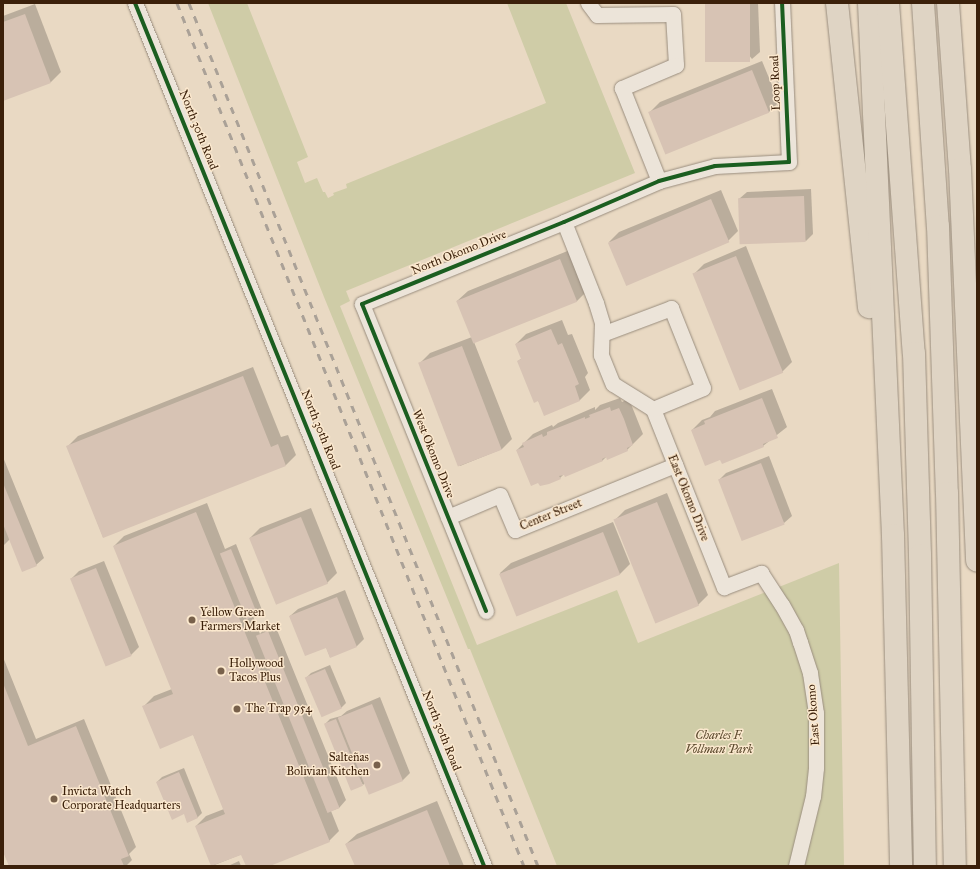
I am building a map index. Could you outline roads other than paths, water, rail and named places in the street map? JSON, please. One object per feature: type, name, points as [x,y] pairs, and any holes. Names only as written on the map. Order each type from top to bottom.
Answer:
[{"type":"highway","points":[[837,3],[893,534]]},
{"type":"highway","points":[[869,3],[893,534],[901,866]]},
{"type":"highway","points":[[888,3],[914,353],[920,555],[925,866]]},
{"type":"highway","points":[[923,3],[938,226],[947,486],[955,866]]},
{"type":"highway","points":[[948,3],[960,169],[977,561]]},
{"type":"street","name":"North 30th Road","points":[[135,3],[484,866]]},
{"type":"street","points":[[588,3],[597,15],[673,14],[676,65],[622,88],[659,181]]},
{"type":"street","name":"Loop Road","points":[[782,3],[789,162]]},
{"type":"street","name":"North Okomo Drive","points":[[362,304],[564,222],[659,181],[715,166],[789,162]]},
{"type":"street","points":[[564,222],[596,303],[602,323],[601,355],[613,384],[653,409],[703,388],[671,308],[602,334]]},
{"type":"street","name":"West Okomo Drive","points":[[362,304],[486,611]]},
{"type":"street","name":"East Okomo Drive","points":[[653,409],[724,587],[761,573]]},
{"type":"street","name":"Center Street","points":[[448,516],[500,495],[515,530],[675,465]]},
{"type":"street","name":"East Okomo","points":[[761,573],[796,630],[810,674],[816,713],[816,768],[813,796],[796,866]]},
{"type":"railway","points":[[177,3],[524,866]]},
{"type":"railway","points":[[189,3],[538,866]]},
{"type":"place","name":"Yellow Green Farmers Market","points":[[192,620]]},
{"type":"place","name":"Hollywood Tacos Plus","points":[[221,671]]},
{"type":"place","name":"The Trap 954","points":[[237,709]]},
{"type":"place","name":"Salteñas Bolivian Kitchen","points":[[377,765]]},
{"type":"place","name":"Invicta Watch Corporate Headquarters","points":[[54,799]]},
{"type":"park label","name":"Charles F. Vollman Park","points":[[719,743]]}]
